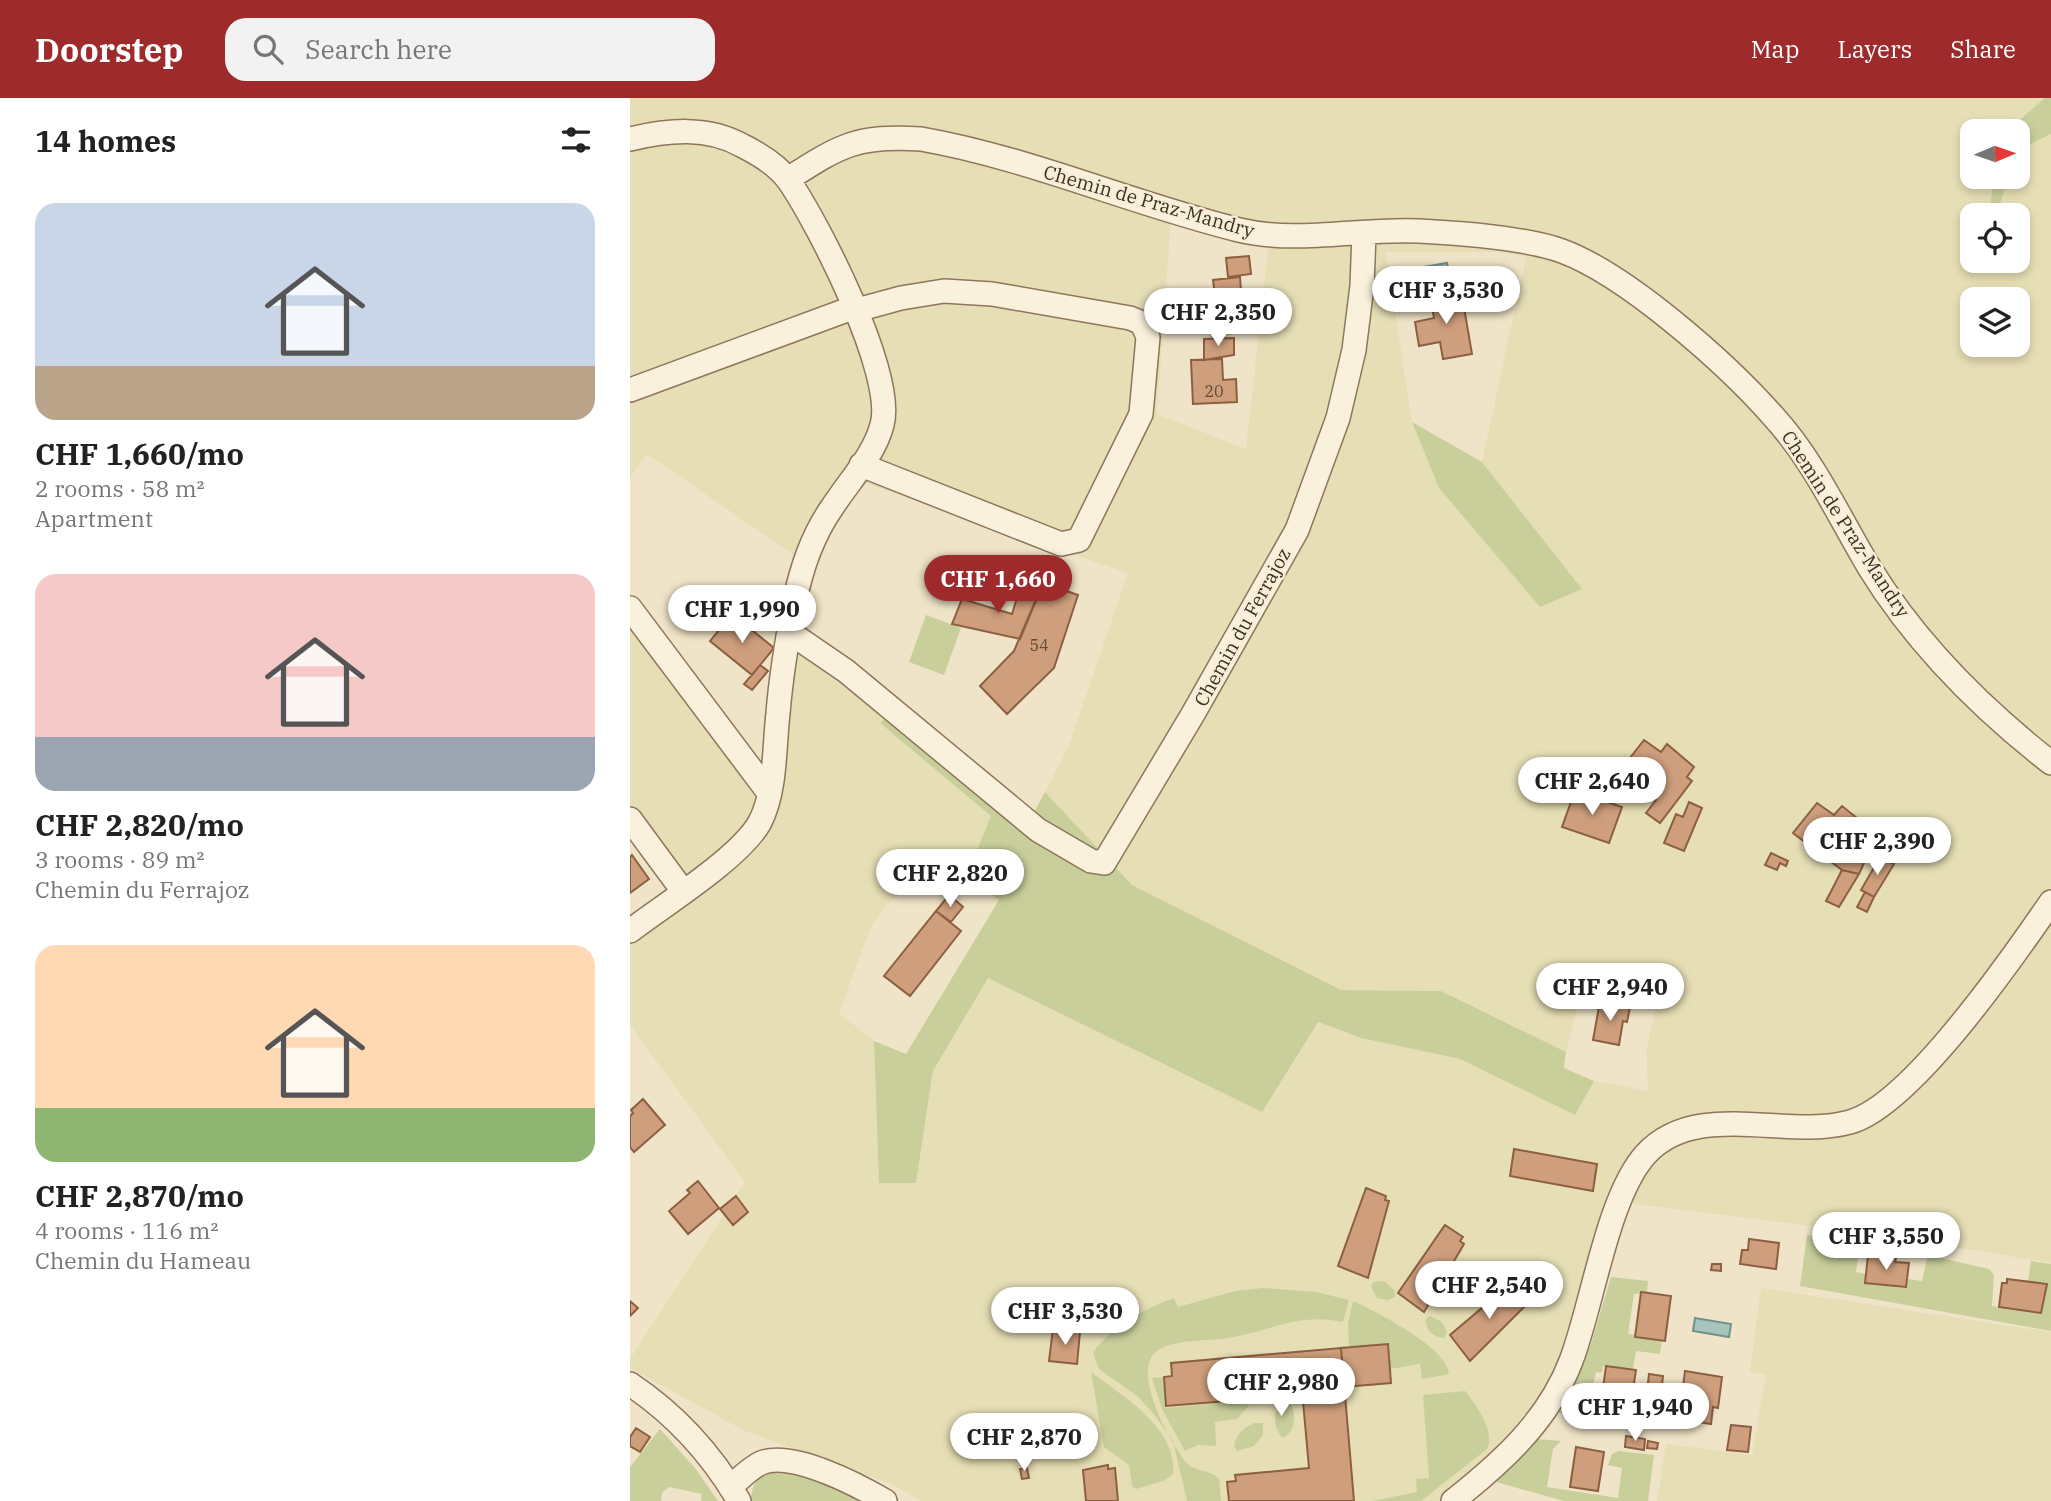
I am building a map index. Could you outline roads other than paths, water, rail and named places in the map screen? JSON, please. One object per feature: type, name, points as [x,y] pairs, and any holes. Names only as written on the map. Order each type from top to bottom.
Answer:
[{"type":"street","points":[[630,139],[683,131],[715,135],[744,146],[788,179],[856,308],[880,372],[885,401],[883,424],[862,465],[831,507],[806,554],[789,632],[769,793],[760,822],[752,833],[683,891],[630,930]]},
{"type":"street","name":"Chemin de Praz-Mandry","points":[[788,179],[831,151],[860,140],[879,137],[921,139],[1242,231],[1364,234],[1418,231],[1560,250],[1601,270],[1640,298],[1730,373],[1772,414],[1818,474],[1870,568],[1898,609],[2002,725],[2051,763]]},
{"type":"street","name":"Chemin du Ferrajoz","points":[[789,632],[846,671],[1038,830],[1098,864],[1110,857],[1297,530],[1338,418],[1354,350],[1362,286],[1364,234]]},
{"type":"street","points":[[630,390],[856,308],[920,294],[966,291],[1130,318],[1142,323],[1148,337],[1141,414],[1079,540],[1061,544],[1001,523],[862,465]]},
{"type":"street","points":[[630,608],[769,793]]},
{"type":"street","points":[[630,819],[683,891]]},
{"type":"street","points":[[1453,1501],[1510,1452],[1543,1414],[1570,1362],[1630,1175],[1647,1153],[1668,1136],[1696,1127],[1826,1126],[1852,1122],[1882,1103],[1918,1070],[1977,1006],[2051,902]]},
{"type":"street","points":[[630,1384],[678,1423],[715,1464],[734,1494],[758,1464],[785,1459],[846,1482],[885,1501]]},
{"type":"water","points":[[1447,263],[1450,276],[1414,283],[1412,269]]},
{"type":"water","points":[[1695,1318],[1731,1324],[1729,1337],[1693,1331]]}]
